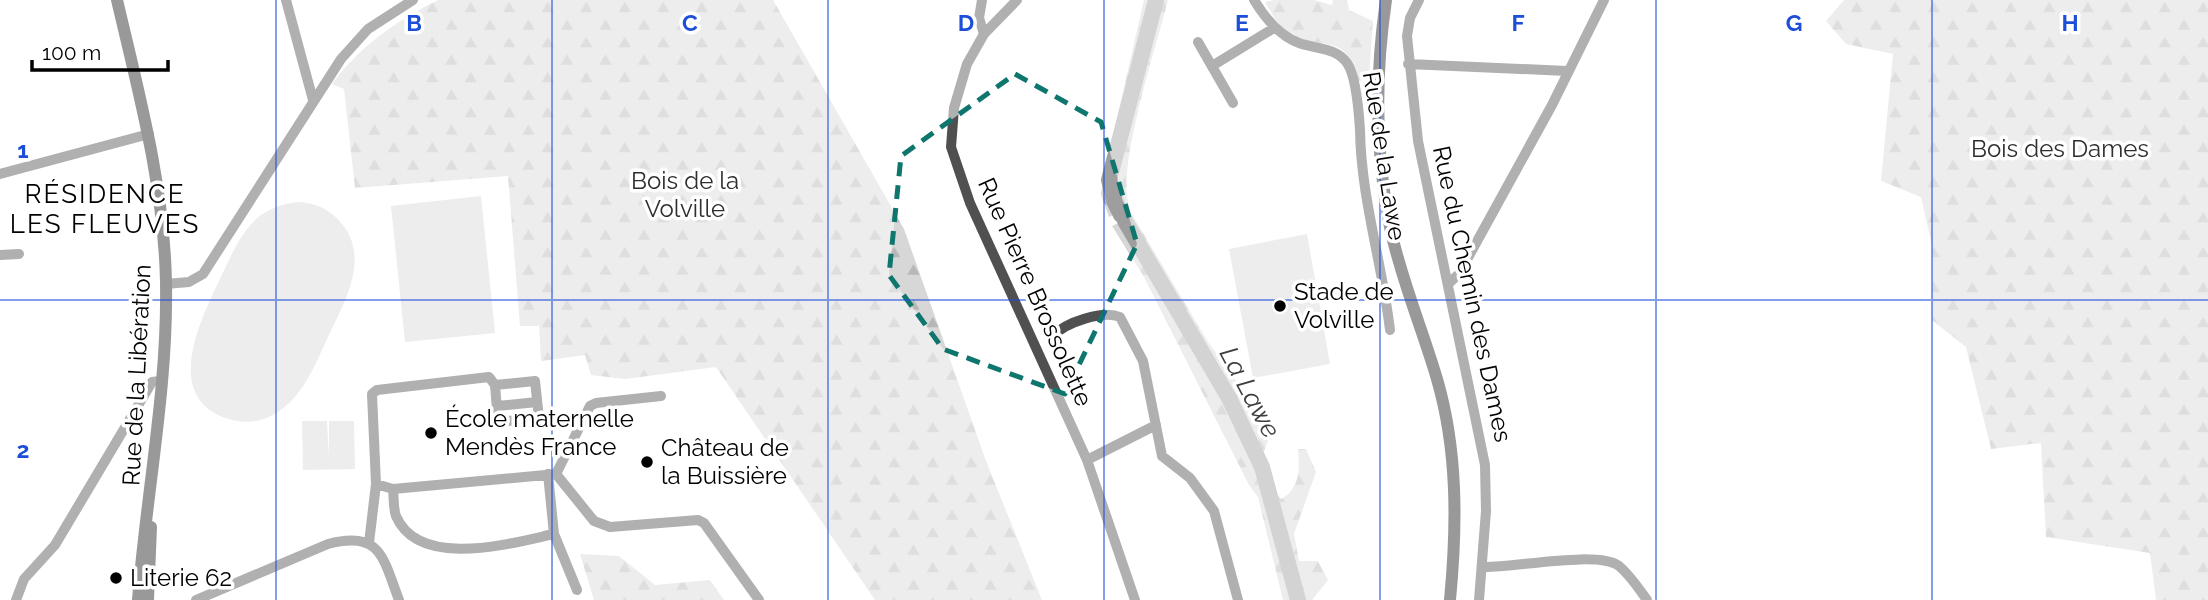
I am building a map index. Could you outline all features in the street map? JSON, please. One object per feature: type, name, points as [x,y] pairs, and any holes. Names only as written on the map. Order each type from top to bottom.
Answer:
[{"type":"main road","name":"Rue de la Libération","points":[[117,0],[149,134],[161,204],[166,284],[150,506],[148,600]]},
{"type":"main road","points":[[1386,0],[1378,60],[1377,125],[1392,236],[1438,382],[1449,432],[1456,528],[1450,600]]},
{"type":"main road","name":"Rue de la Libération","points":[[138,600],[143,543],[150,506]]},
{"type":"street","points":[[286,0],[313,100]]},
{"type":"street","points":[[166,284],[189,282],[203,274],[341,59],[368,29],[413,0]]},
{"type":"street","points":[[982,0],[979,18],[984,34]]},
{"type":"street","name":"Rue Pierre Brossolette","points":[[1017,0],[984,34],[967,64],[954,108],[951,147],[965,193],[1087,460],[1135,600]]},
{"type":"street","name":"Rue de la Lawe","points":[[1254,0],[1274,27],[1297,43],[1326,49],[1342,58],[1349,66],[1359,114],[1360,159],[1367,213],[1384,275],[1390,330]]},
{"type":"street","name":"Rue du Chemin des Dames","points":[[1419,0],[1408,24],[1408,64],[1419,141],[1485,465],[1483,567],[1479,600]]},
{"type":"street","points":[[1449,283],[1459,274],[1552,105],[1604,0]]},
{"type":"street","points":[[1212,66],[1274,27]]},
{"type":"street","points":[[1198,42],[1233,103]]},
{"type":"street","points":[[1408,64],[1567,71]]},
{"type":"street","points":[[0,174],[149,134]]},
{"type":"street","points":[[0,255],[19,254]]},
{"type":"street","points":[[1052,335],[1060,328],[1110,313],[1120,317],[1143,361],[1160,446],[1166,462],[1190,478],[1214,511],[1238,600]]},
{"type":"street","points":[[16,600],[24,579],[55,545],[152,382],[160,381]]},
{"type":"street","points":[[369,543],[376,484],[372,394],[377,390],[492,381],[536,381],[539,418],[498,422],[492,381]]},
{"type":"street","points":[[577,590],[554,534],[552,474],[590,406],[596,403],[661,396]]},
{"type":"street","points":[[497,406],[537,402]]},
{"type":"street","points":[[1087,460],[1156,425]]},
{"type":"street","points":[[376,484],[393,489],[552,474]]},
{"type":"street","points":[[552,474],[594,521],[610,527],[698,520],[704,523],[759,600]]},
{"type":"street","points":[[393,489],[395,514],[404,528],[420,541],[469,551],[554,534]]},
{"type":"street","points":[[196,600],[328,544],[350,538],[369,543],[383,557],[398,600]]},
{"type":"street","points":[[1483,567],[1571,559],[1609,561],[1618,566],[1647,600]]},
{"type":"highlighted area","points":[[1015,74],[1101,122],[1137,244],[1065,394],[943,349],[889,275],[901,156]]},
{"type":"green space","name":"Bois de la Volville","points":[[438,0],[773,0],[904,229],[986,461],[1042,600],[875,600],[716,367],[625,379],[591,375],[585,355],[541,361],[539,326],[520,326],[508,176],[355,188],[344,89],[332,84],[354,58],[379,36]]},
{"type":"green space","points":[[1144,0],[1168,0],[1132,138],[1127,190],[1130,207],[1109,217],[1101,194],[1103,179]]},
{"type":"green space","points":[[1314,0],[1332,5],[1333,0],[1347,0],[1349,10],[1373,21],[1369,77],[1357,82],[1350,59],[1338,47],[1304,41],[1287,32],[1265,2]]},
{"type":"green space","name":"Bois des Dames","points":[[1844,0],[2208,0],[2208,600],[2156,600],[2150,553],[2046,537],[2041,443],[1991,449],[1966,347],[1932,320],[1932,246],[1921,197],[1881,181],[1893,54],[1846,44],[1826,21]]},
{"type":"green space","points":[[481,196],[495,333],[405,342],[391,206]]},
{"type":"green space","points":[[297,202],[322,208],[333,214],[342,224],[354,252],[351,282],[313,369],[295,398],[267,418],[250,422],[232,420],[210,410],[197,396],[191,379],[191,359],[196,338],[226,265],[248,228],[268,211]]},
{"type":"green space","points":[[1133,216],[1208,342],[1272,430],[1262,457],[1272,489],[1281,499],[1295,484],[1299,471],[1298,449],[1306,449],[1316,472],[1294,534],[1299,561],[1318,561],[1328,580],[1312,600],[1283,600],[1258,497],[1249,485],[1144,277],[1112,226]]},
{"type":"green space","name":"Stade de Volville","points":[[1307,234],[1330,364],[1253,378],[1229,249]]},
{"type":"green space","points":[[302,421],[327,421],[329,458],[329,421],[354,421],[355,469],[303,470]]},
{"type":"green space","points":[[580,554],[619,556],[655,585],[710,580],[724,600],[594,600]]},
{"type":"waterway","name":"La Lawe","points":[[1121,215],[1109,180],[1156,0]]},
{"type":"waterway","name":"La Lawe","points":[[1125,221],[1229,398],[1262,467],[1298,600]]},
{"type":"place","name":"Stade de Volville","points":[[1280,306]]},
{"type":"place","name":"École maternelle Mendès France","points":[[431,433]]},
{"type":"place","name":"Château de la Buissière","points":[[647,462]]},
{"type":"place","name":"Literie 62","points":[[116,578]]},
{"type":"district","name":"RÉSIDENCE LES FLEUVES","points":[[105,209]]}]
